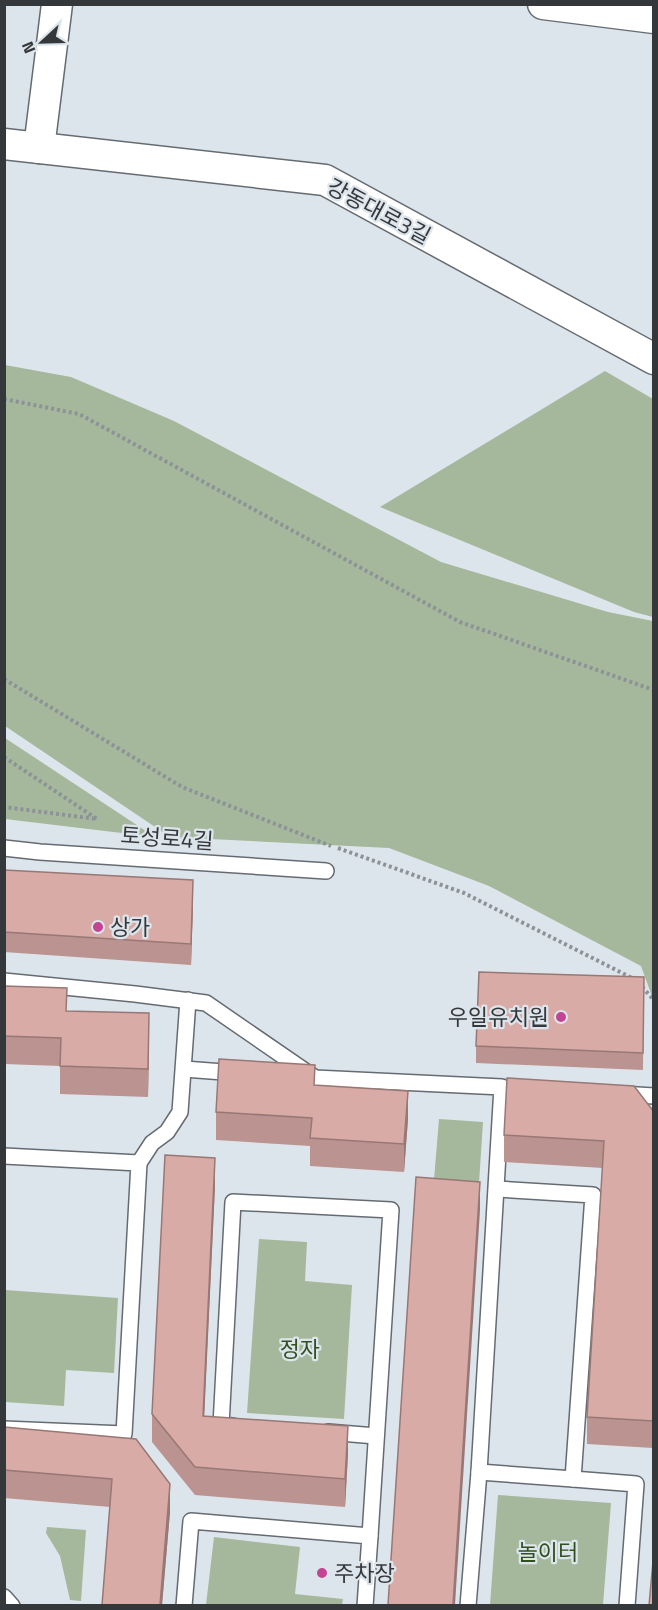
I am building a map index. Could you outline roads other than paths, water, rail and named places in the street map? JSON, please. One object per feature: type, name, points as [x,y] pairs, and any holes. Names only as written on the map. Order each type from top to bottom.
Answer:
[{"type":"street","points":[[39,148],[57,4]]},
{"type":"street","points":[[543,4],[654,18]]},
{"type":"street","name":"강동대로3길","points":[[4,144],[325,180],[654,359]]},
{"type":"lane","name":"토성로4길","points":[[4,848],[326,871]]},
{"type":"lane","points":[[4,981],[188,1000],[206,1004],[315,1078]]},
{"type":"lane","points":[[4,1429],[124,1434],[139,1163],[152,1143],[167,1132],[180,1112],[188,1000]]},
{"type":"lane","points":[[184,1069],[255,1074]]},
{"type":"lane","points":[[291,1076],[508,1088],[497,1189],[468,1605]]},
{"type":"lane","points":[[607,1094],[654,1096]]},
{"type":"lane","points":[[4,1156],[139,1163]]},
{"type":"lane","points":[[497,1189],[593,1195],[573,1479]]},
{"type":"lane","points":[[243,1426],[220,1425],[233,1202],[391,1210],[364,1605]]},
{"type":"lane","points":[[310,1431],[376,1436]]},
{"type":"lane","points":[[479,1472],[636,1484],[627,1605]]},
{"type":"lane","points":[[184,1605],[191,1521],[370,1536]]},
{"type":"lane","points":[[4,1598],[12,1605]]},
{"type":"place","name":"상가","points":[[98,927]]},
{"type":"place","name":"우일유치원","points":[[561,1017]]},
{"type":"place","name":"주차장","points":[[322,1573]]},
{"type":"park label","name":"정자","points":[[300,1349]]},
{"type":"park label","name":"놀이터","points":[[548,1552]]}]
